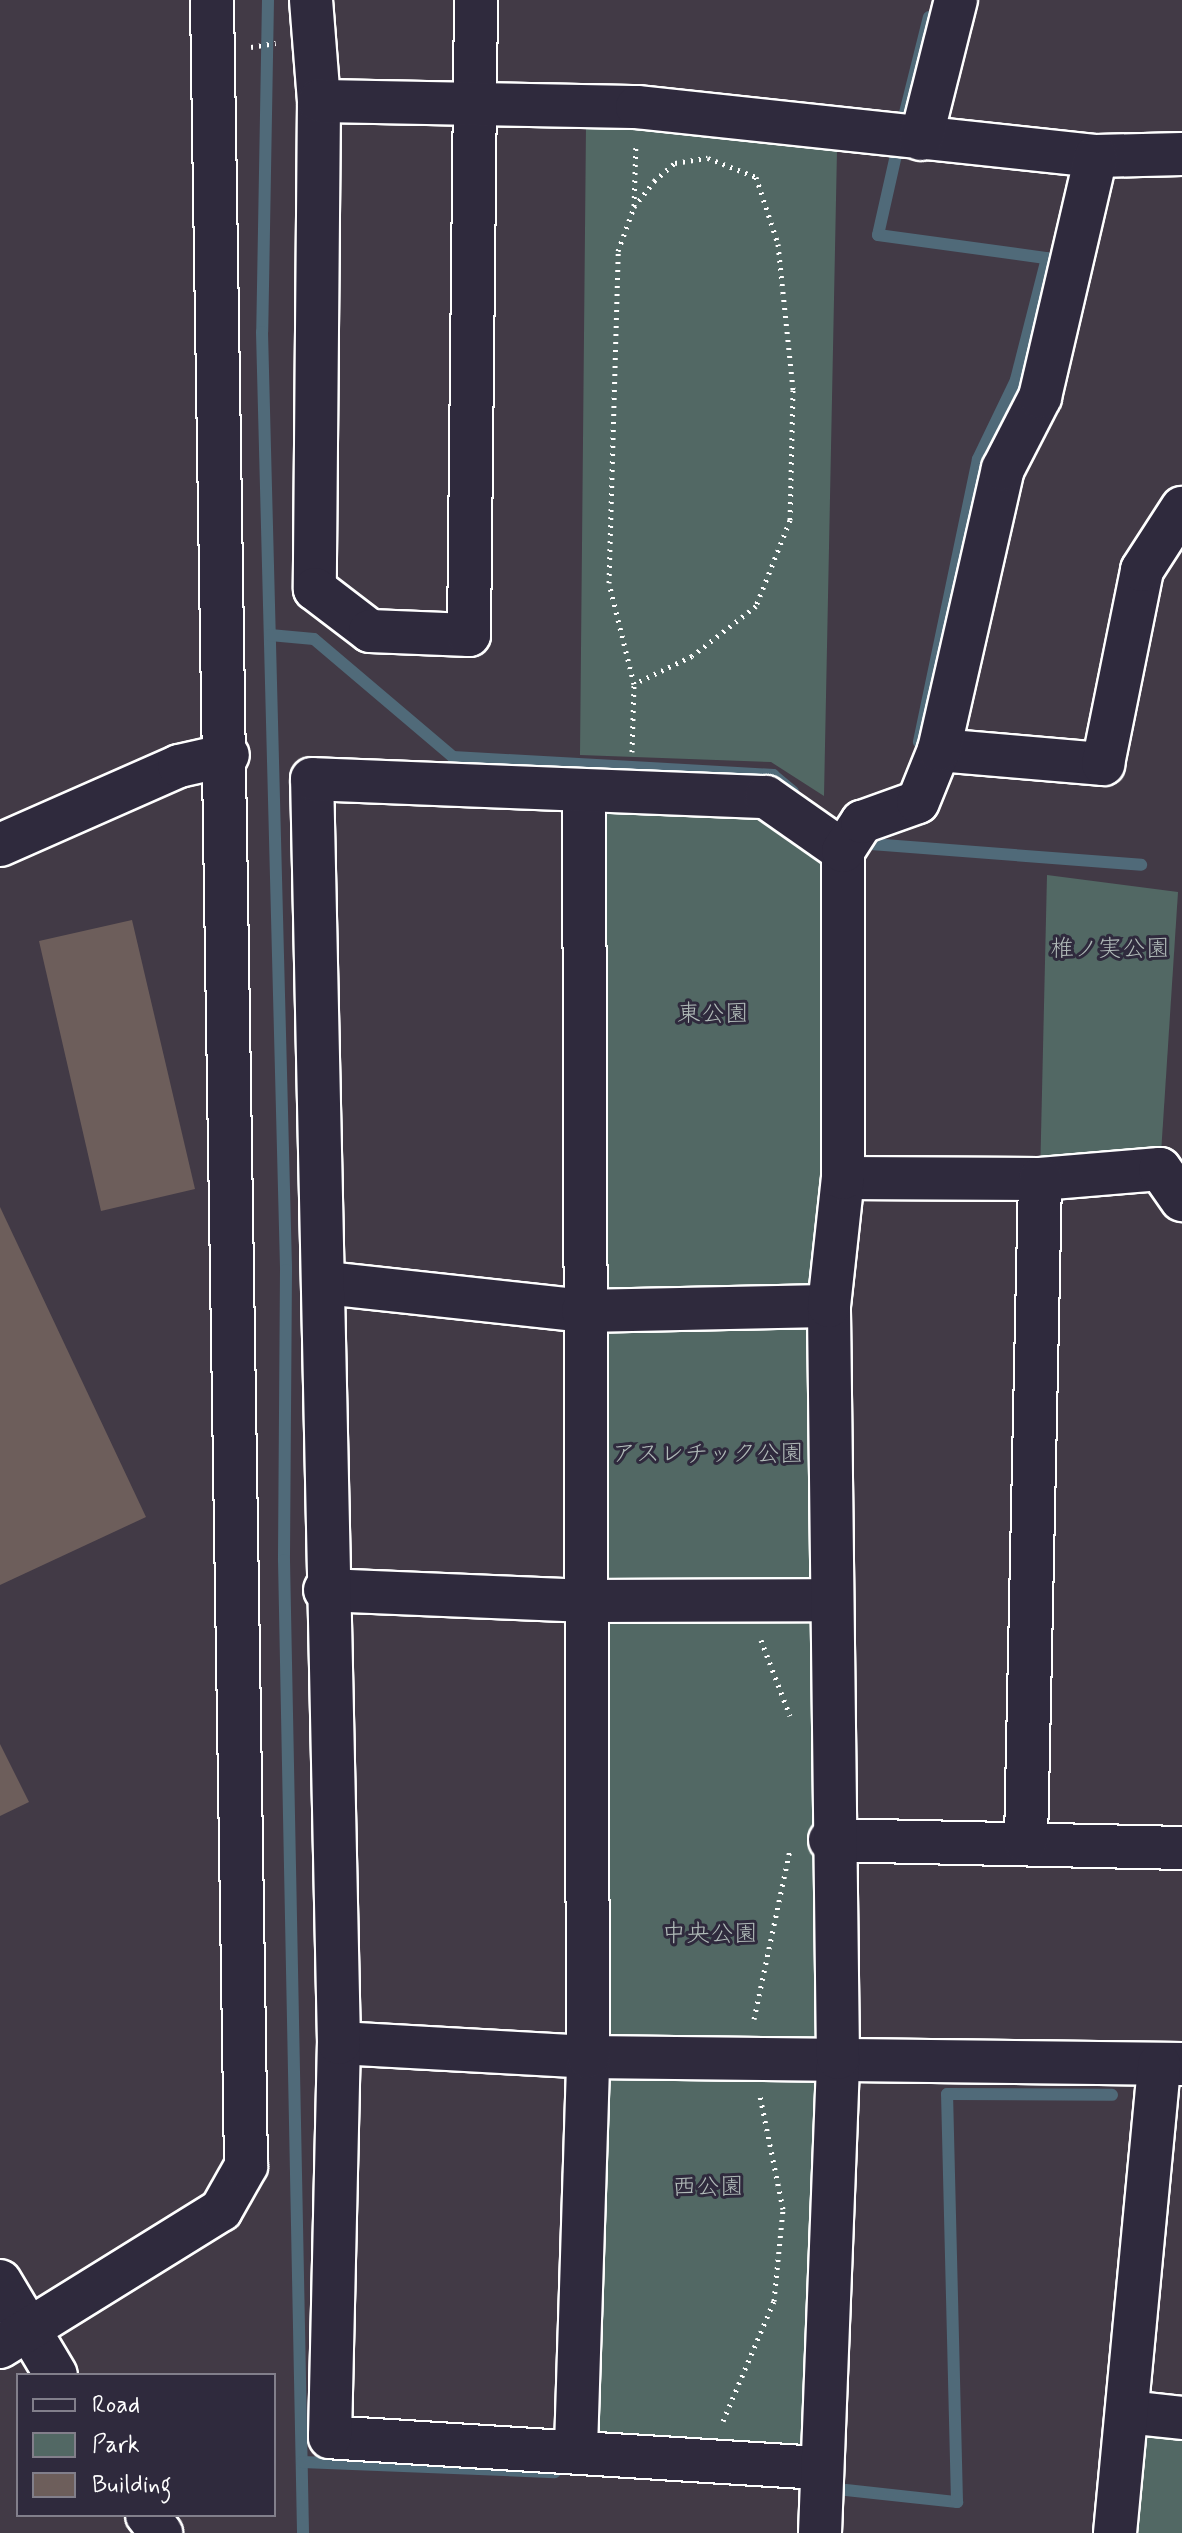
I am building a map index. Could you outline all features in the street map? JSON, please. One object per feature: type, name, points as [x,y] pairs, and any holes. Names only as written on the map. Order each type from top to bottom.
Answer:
[{"type":"street","points":[[14,2338],[221,2210],[246,2166],[228,755],[212,0]]},
{"type":"street","points":[[312,19],[319,101],[315,589],[370,631],[469,635],[476,0]]},
{"type":"street","points":[[921,139],[956,0]]},
{"type":"street","points":[[319,101],[637,107],[1096,156],[1182,154]]},
{"type":"street","points":[[820,2533],[819,2468],[838,2058],[830,1840],[832,1600],[829,1306],[843,1178],[843,851],[862,822],[918,802],[939,750],[1003,469],[1040,397],[1096,156]]},
{"type":"street","points":[[939,750],[1103,764],[1142,570],[1182,508]]},
{"type":"street","points":[[0,845],[179,766],[228,755]]},
{"type":"street","points":[[819,2468],[576,2448],[330,2437],[339,2043],[325,1590],[326,1283],[312,779],[766,797],[843,851]]},
{"type":"street","points":[[576,2448],[588,2057],[588,1601],[583,1311],[584,792]]},
{"type":"street","points":[[843,1178],[1040,1179],[1160,1169],[1182,1200]]},
{"type":"street","points":[[1026,1842],[1040,1179]]},
{"type":"street","points":[[326,1283],[583,1311],[829,1306]]},
{"type":"street","points":[[325,1590],[588,1601],[832,1600]]},
{"type":"street","points":[[830,1840],[1026,1842],[1182,1848]]},
{"type":"street","points":[[339,2043],[588,2057],[1170,2064],[1115,2533]]},
{"type":"street","points":[[0,2281],[14,2338],[54,2373]]},
{"type":"street","points":[[1127,2412],[1182,2418]]},
{"type":"street","points":[[149,2517],[161,2533]]},
{"type":"path","points":[[214,53],[312,19]]},
{"type":"path","points":[[632,734],[634,684],[609,583],[618,251],[634,207],[637,107]]},
{"type":"path","points":[[634,207],[675,163],[708,158],[756,177],[778,244],[794,453],[790,520],[756,606],[692,656],[634,684]]},
{"type":"green space","points":[[586,125],[657,127],[837,150],[824,796],[771,762],[580,755]]},
{"type":"green space","points":[[584,792],[766,797],[843,851],[819,2468],[576,2448]]},
{"type":"green space","name":"椎ノ実公園","points":[[1047,875],[1178,892],[1160,1169],[1040,1179]]},
{"type":"green space","points":[[1127,2412],[1182,2418],[1182,2533],[1115,2533]]},
{"type":"building","points":[[132,920],[195,1189],[101,1211],[39,941]]},
{"type":"building","points":[[0,1207],[146,1517],[0,1585]]},
{"type":"building","points":[[0,1744],[29,1802],[0,1816]]},
{"type":"waterway","points":[[268,0],[262,332],[286,1270],[284,1560],[303,2533]]},
{"type":"waterway","points":[[904,117],[929,17]]},
{"type":"waterway","points":[[896,155],[878,235],[1047,258],[1016,380],[978,459],[919,742]]},
{"type":"waterway","points":[[270,635],[314,639],[453,757],[773,775],[793,792]]},
{"type":"waterway","points":[[871,844],[1141,865]]},
{"type":"waterway","points":[[846,2490],[957,2502],[947,2094],[1112,2095]]},
{"type":"waterway","points":[[302,2462],[555,2472]]},
{"type":"park label","name":"東公園","points":[[713,1015]]},
{"type":"park label","name":"アスレチック公園","points":[[708,1455]]},
{"type":"park label","name":"中央公園","points":[[710,1935]]},
{"type":"park label","name":"西公園","points":[[708,2188]]}]
